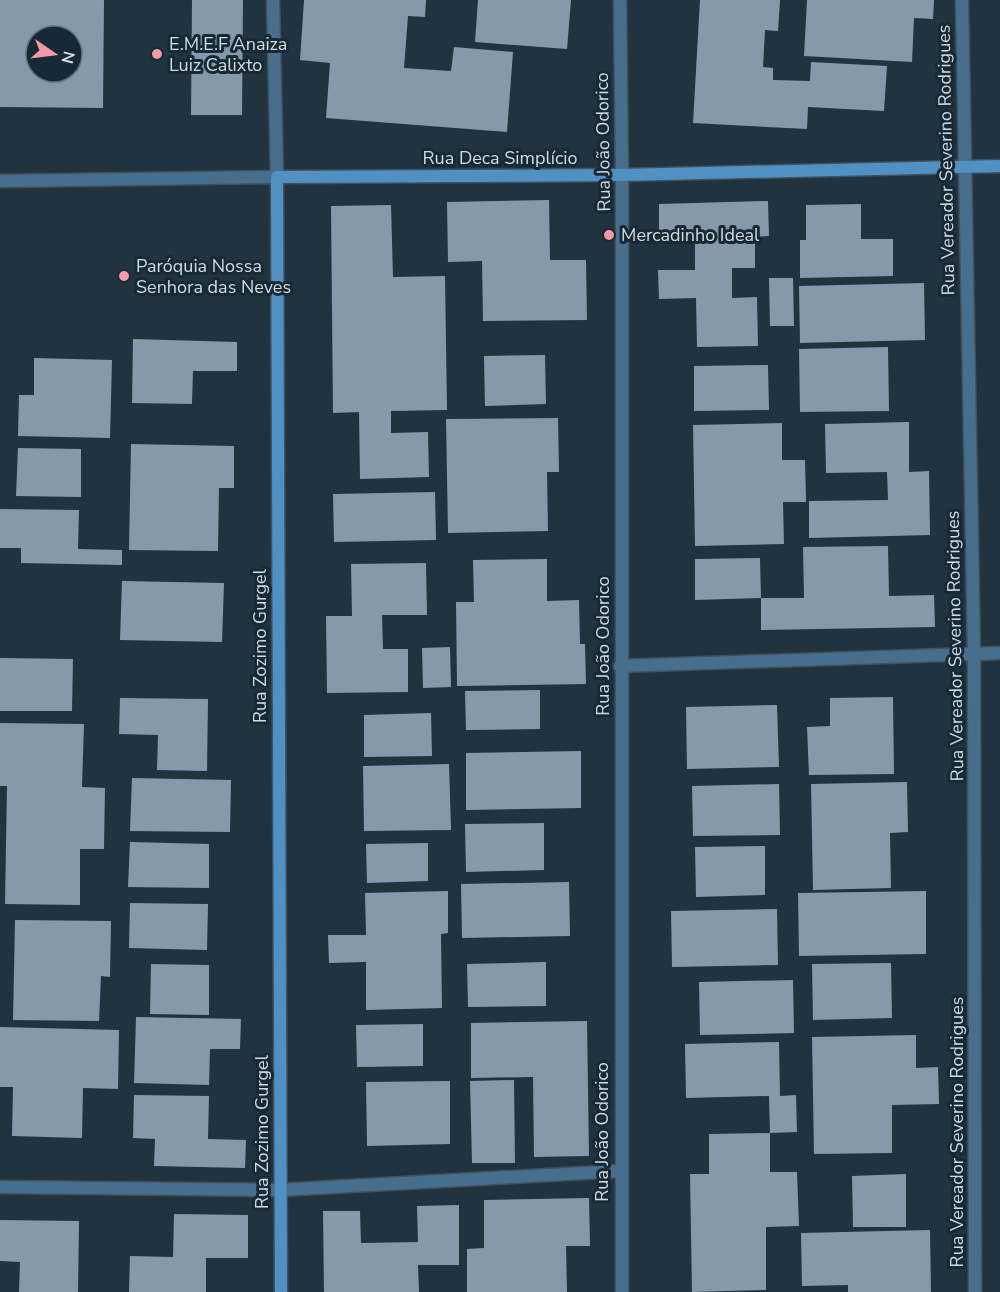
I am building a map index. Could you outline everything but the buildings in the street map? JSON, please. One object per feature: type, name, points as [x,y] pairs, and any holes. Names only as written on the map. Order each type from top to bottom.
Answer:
[{"type":"street","name":"Rua Zozimo Gurgel","points":[[273,0],[277,177],[281,1292]]},
{"type":"street","name":"Rua João Odorico","points":[[620,0],[622,175],[620,1171],[622,1292]]},
{"type":"street","name":"Rua Vereador Severino Rodrigues","points":[[962,0],[963,167],[974,654],[975,1292]]},
{"type":"street","name":"Rua Deca Simplício","points":[[0,181],[622,175],[1000,166]]},
{"type":"street","points":[[620,666],[1000,653]]},
{"type":"street","points":[[0,1187],[279,1190],[620,1171]]},
{"type":"place","name":"E.M.E.F Anaiza Luiz Calixto","points":[[157,54]]},
{"type":"place","name":"Mercadinho Ideal","points":[[609,235]]},
{"type":"place","name":"Paróquia Nossa Senhora das Neves","points":[[124,276]]}]
